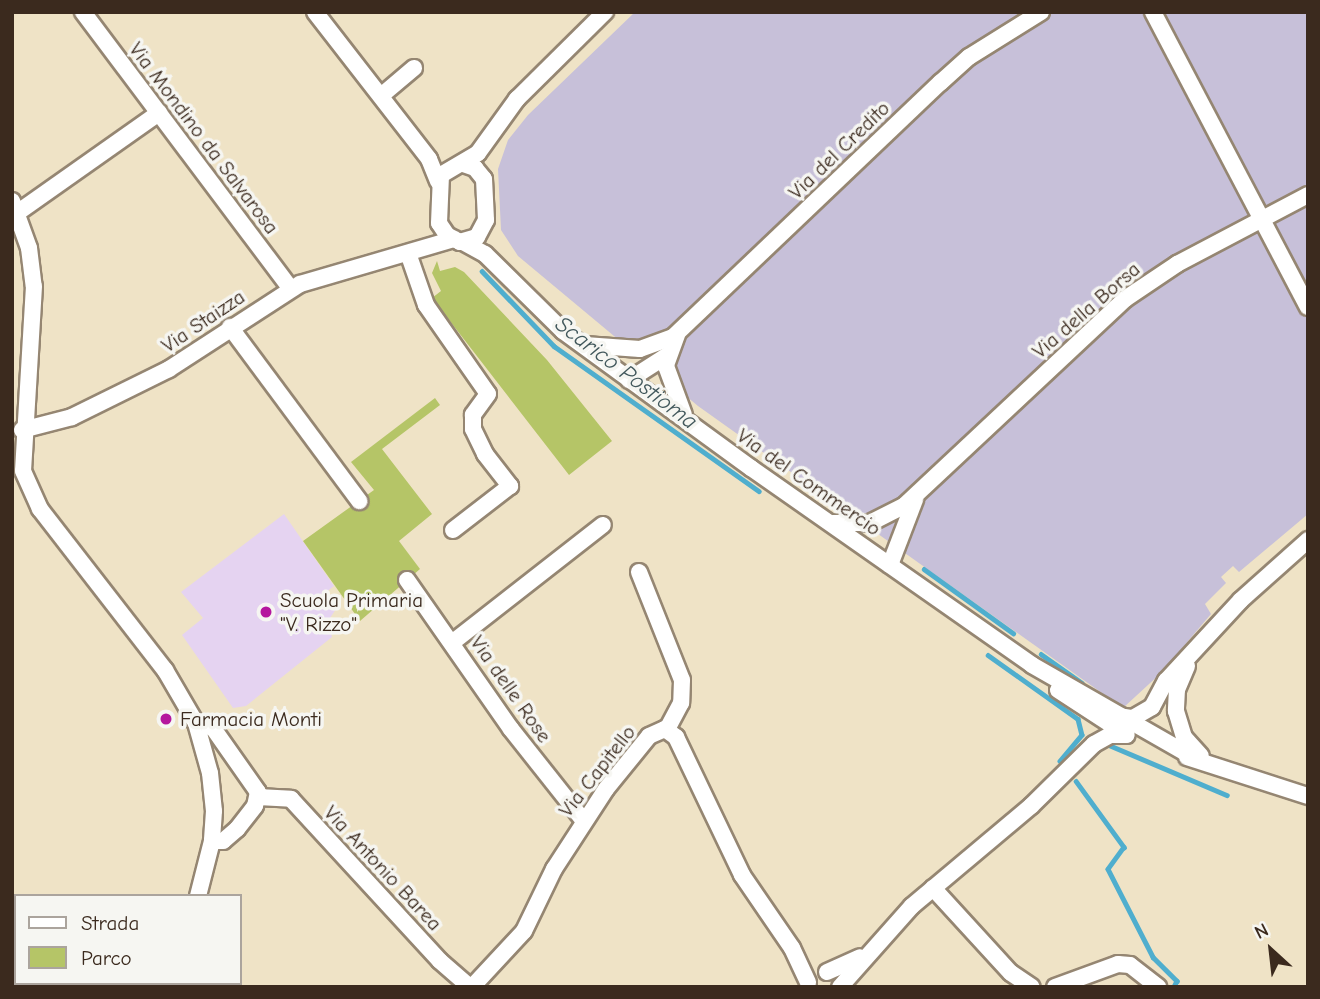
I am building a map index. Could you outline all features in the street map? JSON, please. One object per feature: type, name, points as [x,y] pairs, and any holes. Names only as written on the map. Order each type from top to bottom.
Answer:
[{"type":"street","name":"Via Mondino da Salvarosa","points":[[83,12],[291,289]]},
{"type":"street","points":[[315,12],[382,95],[434,167],[438,181],[440,225],[459,240],[477,237],[486,224],[486,143]]},
{"type":"street","points":[[438,181],[486,143],[517,99],[605,12]]},
{"type":"street","name":"Via del Credito","points":[[579,343],[648,348],[679,333],[969,57],[1041,12]]},
{"type":"street","points":[[1153,12],[1308,307]]},
{"type":"street","points":[[382,95],[414,68]]},
{"type":"street","points":[[159,113],[15,207],[34,286],[34,342],[17,465],[40,509],[166,670],[196,723],[212,783],[212,841],[199,894]]},
{"type":"street","points":[[417,144],[475,168],[484,179]]},
{"type":"street","name":"Via della Borsa","points":[[875,555],[879,531],[891,515],[919,495],[1125,299],[1177,264],[1308,195]]},
{"type":"street","points":[[438,208],[429,232],[408,253],[426,305],[488,394],[473,415],[473,429],[485,454],[510,486],[453,530]]},
{"type":"street","name":"Via del Commercio","points":[[486,224],[504,272]]},
{"type":"street","name":"Via Staizza","points":[[22,430],[72,417],[169,369],[291,289],[327,274],[459,240]]},
{"type":"street","name":"Via del Commercio","points":[[459,240],[504,272],[537,309],[579,343],[875,555],[1032,665],[1196,759]]},
{"type":"street","points":[[230,327],[359,501]]},
{"type":"street","name":"Via del Credito","points":[[668,355],[679,333]]},
{"type":"street","points":[[629,380],[648,348]]},
{"type":"street","points":[[629,380],[668,355],[671,390],[693,425]]},
{"type":"street","name":"Via della Borsa","points":[[890,565],[909,509],[919,495]]},
{"type":"street","name":"Via della Borsa","points":[[828,521],[860,524],[891,515]]},
{"type":"street","points":[[453,642],[604,525]]},
{"type":"street","points":[[1117,716],[1133,718],[1152,707],[1166,681],[1193,655],[1241,600],[1308,540]]},
{"type":"street","points":[[639,572],[682,680],[681,704],[667,729]]},
{"type":"street","name":"Via delle Rose","points":[[407,580],[453,642],[510,730],[584,821]]},
{"type":"street","points":[[1193,655],[1177,689],[1176,714],[1188,743],[1215,766]]},
{"type":"street","name":"Via del Commercio","points":[[1032,665],[1091,715],[1126,735],[1308,796]]},
{"type":"street","points":[[1083,755],[1094,727],[1091,715]]},
{"type":"street","points":[[196,723],[206,722],[216,731],[248,773],[258,796],[253,810],[227,838],[212,841]]},
{"type":"street","name":"Via Capitello","points":[[471,987],[524,932],[584,821],[647,738],[667,729],[676,737],[742,875],[792,948],[808,985]]},
{"type":"street","points":[[839,987],[873,947],[933,887],[1083,755],[1105,737],[1126,735]]},
{"type":"street","name":"Via Antonio Barea","points":[[258,796],[291,799],[440,961],[471,987]]},
{"type":"street","points":[[933,887],[1011,973],[1032,987]]},
{"type":"street","points":[[808,985],[824,971],[873,947]]},
{"type":"street","name":"Via Capitello","points":[[792,948],[824,971],[839,987]]},
{"type":"street","points":[[1055,987],[1118,964],[1130,965],[1158,987]]},
{"type":"shaded area","points":[[635,12],[1308,12],[1308,514],[1239,572],[1233,566],[1221,577],[1226,583],[1205,604],[1211,614],[1161,673],[1123,708],[698,406],[518,256],[501,230],[498,169],[508,140],[528,115]]},
{"type":"shaded area","name":"Scuola Primaria \"V. Rizzo\"","points":[[284,514],[334,586],[325,593],[336,609],[328,621],[332,637],[246,706],[233,708],[182,635],[203,618],[181,592]]},
{"type":"shaded area","points":[[14,945],[14,985],[66,985],[12,987]]},
{"type":"green space","points":[[437,261],[440,271],[455,267],[464,272],[547,360],[612,441],[569,475],[432,298],[441,291],[432,273]]},
{"type":"green space","points":[[435,398],[440,405],[382,449],[432,514],[399,541],[420,569],[360,621],[303,541],[374,490],[351,462]]},
{"type":"waterway","name":"Scarico Postioma","points":[[482,271],[554,346],[759,491]]},
{"type":"waterway","points":[[924,569],[1013,633]]},
{"type":"waterway","points":[[1041,654],[1082,683]]},
{"type":"waterway","name":"Scarico Postioma","points":[[988,655],[1078,719],[1082,735],[1060,761]]},
{"type":"waterway","points":[[1109,745],[1227,795]]},
{"type":"waterway","name":"Scarico Postioma","points":[[1076,781],[1124,847],[1108,869],[1153,957],[1177,981],[1174,987]]},
{"type":"place","name":"Scuola Primaria \"V. Rizzo\"","points":[[266,612]]},
{"type":"place","name":"Farmacia Monti","points":[[166,719]]}]
